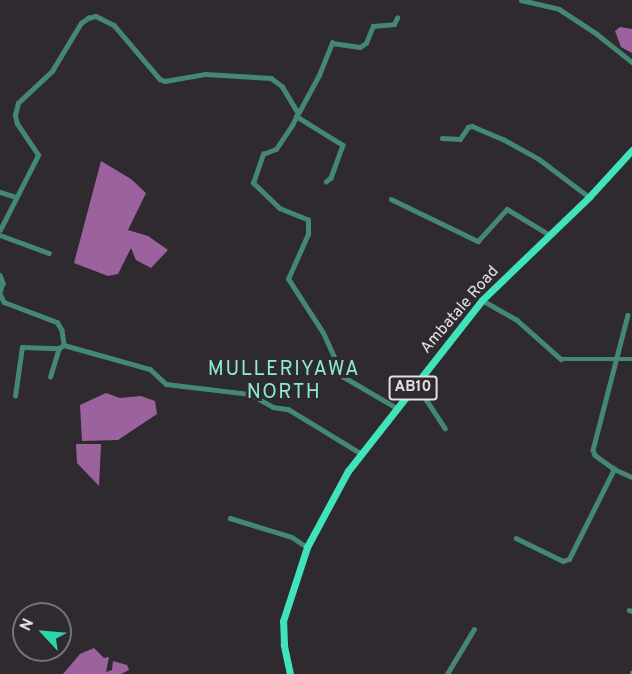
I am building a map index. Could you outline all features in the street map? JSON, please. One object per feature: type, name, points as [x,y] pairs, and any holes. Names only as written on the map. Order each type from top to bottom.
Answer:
[{"type":"main road","name":"Ambatale Road","points":[[290,674],[282,632],[283,621],[307,547],[360,453],[482,300],[589,197],[632,150]]},
{"type":"street","points":[[521,0],[559,9],[597,34],[632,62]]},
{"type":"street","points":[[0,230],[38,155],[17,124],[15,115],[18,103],[52,71],[81,23],[96,16],[114,25],[160,79],[165,81],[205,74],[271,78],[282,86],[297,115],[343,145],[332,178],[326,182]]},
{"type":"street","points":[[396,408],[343,378],[323,333],[288,279],[308,234],[308,220],[285,212],[253,183],[262,154],[276,149],[316,80],[332,43],[360,47],[366,43],[373,26],[394,24],[397,18]]},
{"type":"street","points":[[442,138],[460,139],[468,127],[472,126],[503,139],[539,159],[589,197]]},
{"type":"street","points":[[0,192],[16,197]]},
{"type":"street","points":[[391,199],[478,241],[507,209],[550,235]]},
{"type":"street","points":[[0,235],[49,253]]},
{"type":"street","points":[[0,275],[3,283],[0,293],[4,302],[57,322],[62,330],[62,346],[50,377]]},
{"type":"street","points":[[482,300],[517,320],[561,359],[618,361],[632,359]]},
{"type":"street","points":[[628,315],[618,361],[593,444],[595,455],[614,469],[632,477]]},
{"type":"street","points":[[15,396],[21,347],[62,346],[150,369],[166,384],[250,394],[273,407],[288,408],[360,453]]},
{"type":"street","points":[[416,384],[445,428]]},
{"type":"street","points":[[516,538],[563,561],[569,559],[614,469]]},
{"type":"street","points":[[230,518],[284,534],[307,547]]},
{"type":"street","points":[[447,674],[474,629]]},
{"type":"shaded area","points":[[620,27],[632,29],[632,53],[621,47],[615,31]]},
{"type":"shaded area","points":[[101,161],[131,179],[146,193],[128,230],[148,236],[168,250],[151,268],[136,260],[131,248],[118,274],[108,276],[74,263]]},
{"type":"shaded area","points":[[106,393],[120,398],[141,396],[155,401],[157,414],[118,440],[82,441],[80,405]]},
{"type":"shaded area","points":[[76,444],[101,444],[99,486],[77,463]]},
{"type":"shaded area","points":[[94,648],[104,658],[109,657],[106,672],[112,670],[113,661],[127,665],[129,670],[121,674],[63,674],[80,654]]},
{"type":"district","name":"MULLERIYAWA NORTH","points":[[284,382]]}]
